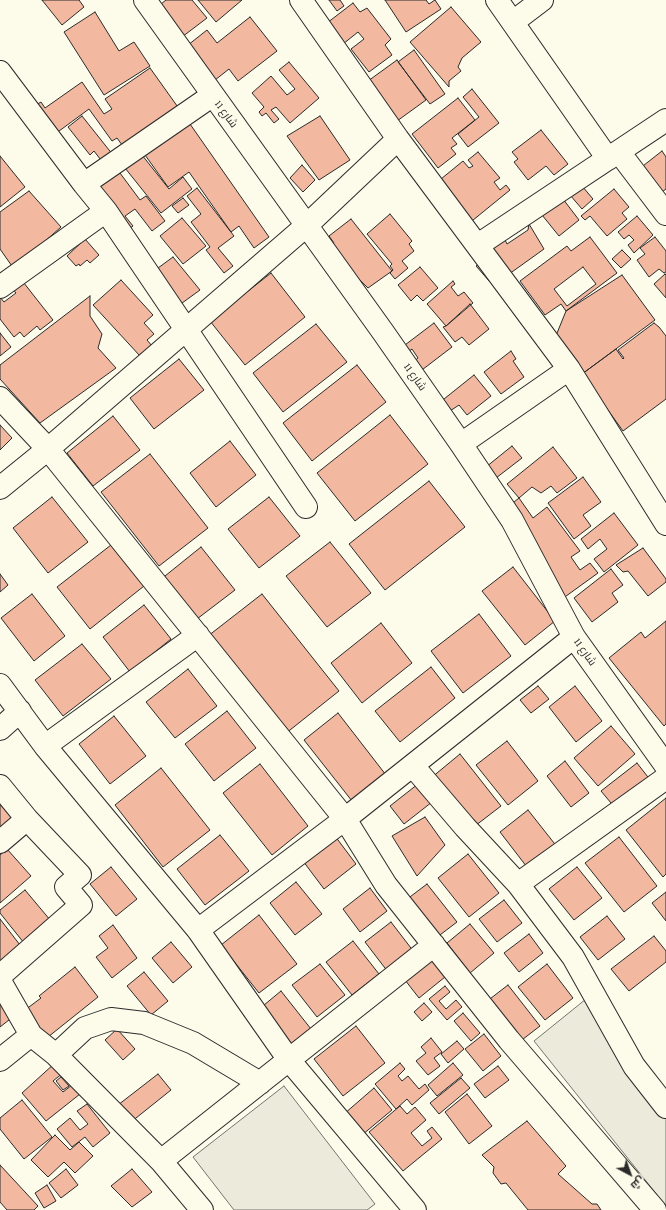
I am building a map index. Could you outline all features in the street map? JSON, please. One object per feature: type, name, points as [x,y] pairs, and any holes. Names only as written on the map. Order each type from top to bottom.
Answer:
[{"type":"street","name":"شارع 11","points":[[145,0],[383,332],[461,444],[512,520],[574,637],[666,766]]},
{"type":"street","points":[[301,0],[398,139],[569,369],[666,524]]},
{"type":"street","points":[[497,0],[614,155],[666,214]]},
{"type":"street","points":[[513,22],[542,0]]},
{"type":"street","points":[[0,72],[106,211],[306,507]]},
{"type":"street","points":[[84,184],[213,95]]},
{"type":"street","points":[[478,245],[666,120]]},
{"type":"street","points":[[0,488],[48,449],[306,226],[398,139]]},
{"type":"street","points":[[3,279],[106,211]]},
{"type":"street","points":[[461,444],[569,369]]},
{"type":"street","points":[[0,398],[48,449],[345,819],[386,885],[509,1040],[655,1210]]},
{"type":"street","points":[[45,746],[198,635]]},
{"type":"street","points":[[198,930],[345,819],[574,637]]},
{"type":"street","points":[[0,685],[45,746],[198,930],[289,1060],[415,1210]]},
{"type":"street","points":[[0,729],[20,711]]},
{"type":"street","points":[[413,766],[465,828],[518,884],[573,957],[634,1066],[666,1107]]},
{"type":"street","points":[[518,884],[666,778]]},
{"type":"street","points":[[0,786],[27,819],[80,875],[66,887],[80,905],[0,976]]},
{"type":"street","points":[[0,842],[27,819]]},
{"type":"street","points":[[161,1161],[434,945]]},
{"type":"street","points":[[0,981],[31,1035],[56,1055],[161,1161],[202,1210]]},
{"type":"street","points":[[56,1055],[85,1028],[111,1019],[144,1023],[193,1043],[260,1083]]},
{"type":"street","points":[[0,1060],[31,1035]]},
{"type":"shaded area","points":[[591,995],[666,1090],[666,1206],[534,1041]]},
{"type":"shaded area","points":[[284,1086],[375,1204],[367,1210],[234,1210],[193,1157]]},
{"type":"building","points":[[42,0],[79,0],[84,7],[62,25]]},
{"type":"building","points":[[166,0],[192,0],[207,18],[178,40],[156,8]]},
{"type":"building","points":[[198,0],[242,0],[216,22]]},
{"type":"building","points":[[329,0],[340,0],[344,6],[337,11]]},
{"type":"building","points":[[385,0],[426,0],[429,4],[435,0],[441,9],[406,32]]},
{"type":"building","points":[[353,3],[360,12],[367,8],[391,39],[385,45],[392,55],[369,72],[351,49],[364,39],[358,32],[343,44],[327,23]]},
{"type":"building","points":[[451,7],[481,42],[462,58],[458,67],[461,71],[449,81],[449,87],[410,42]]},
{"type":"building","points":[[95,12],[119,51],[134,42],[150,66],[104,95],[64,32]]},
{"type":"building","points":[[250,17],[277,51],[238,81],[229,69],[210,84],[183,49],[207,30],[217,43]]},
{"type":"building","points":[[414,50],[445,94],[430,104],[398,62]]},
{"type":"building","points":[[397,60],[426,100],[397,121],[368,81]]},
{"type":"building","points":[[289,62],[319,98],[290,123],[276,107],[271,110],[279,119],[274,123],[266,113],[262,116],[259,112],[264,107],[252,93],[271,76],[287,95],[295,89],[279,70]]},
{"type":"building","points":[[150,68],[180,110],[125,149],[117,138],[112,141],[89,109],[55,134],[34,106],[41,102],[45,108],[82,82],[104,114],[112,109],[105,99]]},
{"type":"building","points":[[472,89],[499,123],[468,147],[458,134],[479,117],[463,97]]},
{"type":"building","points":[[458,98],[475,120],[452,138],[457,144],[451,148],[456,154],[438,168],[412,134]]},
{"type":"building","points":[[82,116],[117,160],[107,168],[94,151],[90,155],[68,127]]},
{"type":"building","points":[[320,116],[350,160],[319,180],[287,136]]},
{"type":"building","points":[[190,124],[269,237],[254,248],[239,226],[231,232],[189,172],[168,187],[145,155]]},
{"type":"building","points":[[541,130],[568,164],[554,175],[546,166],[528,180],[514,162],[518,159],[512,152]]},
{"type":"building","points":[[662,151],[666,157],[666,189],[654,198],[634,173]]},
{"type":"building","points":[[478,152],[500,178],[494,182],[500,190],[506,185],[510,190],[467,225],[430,188],[463,161],[469,168],[473,166],[468,160]]},
{"type":"building","points":[[142,155],[169,189],[183,177],[192,189],[161,213],[125,168]]},
{"type":"building","points":[[0,156],[25,187],[0,207]]},
{"type":"building","points":[[302,165],[315,180],[303,192],[290,178]]},
{"type":"building","points":[[117,169],[140,200],[146,196],[165,221],[152,231],[135,209],[125,216],[133,226],[126,231],[94,186]]},
{"type":"building","points":[[582,186],[593,199],[582,209],[570,195]]},
{"type":"building","points":[[197,188],[234,236],[218,248],[233,266],[224,273],[206,250],[210,247],[191,222],[201,214],[187,196]]},
{"type":"building","points":[[614,189],[629,207],[622,213],[627,219],[607,236],[590,216],[585,220],[581,216]]},
{"type":"building","points":[[29,191],[61,227],[14,269],[0,249],[0,212]]},
{"type":"building","points":[[183,198],[189,205],[178,213],[172,206]]},
{"type":"building","points":[[563,199],[579,220],[559,236],[542,215]]},
{"type":"building","points":[[390,214],[412,241],[409,244],[414,251],[402,261],[408,268],[395,279],[390,273],[393,270],[390,266],[392,264],[367,234]]},
{"type":"building","points":[[637,216],[653,235],[634,253],[628,245],[634,240],[629,235],[624,239],[618,232]]},
{"type":"building","points":[[182,218],[206,246],[183,264],[160,236]]},
{"type":"building","points":[[351,219],[392,271],[368,288],[328,249],[334,243],[329,236]]},
{"type":"building","points":[[529,224],[544,249],[498,282],[495,278],[490,282],[476,266],[493,255],[489,250],[504,238],[507,244],[528,230]]},
{"type":"building","points":[[590,237],[617,273],[566,311],[561,304],[545,315],[520,281],[567,246],[571,251]]},
{"type":"building","points":[[655,237],[666,251],[666,272],[664,273],[659,269],[649,277],[637,260],[645,254],[640,248]]},
{"type":"building","points":[[85,239],[99,255],[90,263],[87,260],[80,266],[79,264],[76,266],[67,256]]},
{"type":"building","points":[[622,250],[631,259],[621,268],[612,259]]},
{"type":"building","points":[[173,257],[200,290],[178,306],[154,271]]},
{"type":"building","points":[[420,267],[438,288],[423,301],[417,295],[411,301],[398,285]]},
{"type":"building","points":[[583,267],[596,284],[567,306],[554,289]]},
{"type":"building","points":[[271,273],[305,317],[245,365],[210,321]]},
{"type":"building","points":[[665,274],[666,275],[666,298],[654,284]]},
{"type":"building","points":[[622,275],[655,320],[578,377],[553,343],[566,311]]},
{"type":"building","points":[[20,278],[53,320],[40,330],[37,326],[24,337],[20,332],[14,337],[0,319],[0,297],[4,302],[16,293],[10,286]]},
{"type":"building","points":[[121,280],[153,315],[144,323],[154,334],[147,340],[152,346],[140,356],[93,305]]},
{"type":"building","points":[[453,281],[455,284],[451,287],[458,296],[464,292],[473,303],[446,326],[427,304]]},
{"type":"building","points":[[90,296],[90,316],[102,334],[98,348],[116,368],[40,423],[0,379],[0,365]]},
{"type":"building","points":[[470,304],[489,329],[469,345],[462,337],[455,342],[443,327]]},
{"type":"building","points":[[434,323],[452,347],[418,373],[411,364],[418,358],[412,349],[405,354],[401,348]]},
{"type":"building","points":[[654,323],[666,336],[666,399],[623,431],[582,374],[616,349],[623,359],[624,358],[618,350]]},
{"type":"building","points":[[316,324],[347,362],[283,412],[253,373]]},
{"type":"building","points":[[0,333],[11,347],[0,356]]},
{"type":"building","points":[[511,351],[516,359],[513,361],[524,377],[501,394],[484,372]]},
{"type":"building","points":[[179,359],[204,390],[154,429],[130,398]]},
{"type":"building","points":[[357,365],[386,402],[312,461],[283,423]]},
{"type":"building","points":[[474,375],[491,396],[467,415],[459,405],[447,413],[439,403]]},
{"type":"building","points":[[390,415],[428,464],[355,521],[317,473]]},
{"type":"building","points":[[113,416],[140,450],[93,486],[67,453]]},
{"type":"building","points":[[0,425],[12,438],[0,450]]},
{"type":"building","points":[[230,441],[256,475],[216,507],[190,473]]},
{"type":"building","points":[[512,446],[522,458],[496,478],[486,467]]},
{"type":"building","points":[[553,447],[577,478],[557,493],[551,486],[541,493],[532,487],[519,498],[507,484]]},
{"type":"building","points":[[150,454],[208,528],[159,566],[101,492]]},
{"type":"building","points":[[583,477],[601,502],[583,515],[591,526],[574,539],[548,503]]},
{"type":"building","points":[[429,481],[465,527],[385,590],[349,544]]},
{"type":"building","points":[[52,497],[88,542],[48,573],[13,528]]},
{"type":"building","points":[[269,497],[300,536],[259,568],[228,529]]},
{"type":"building","points":[[519,498],[533,518],[547,507],[580,551],[571,557],[580,570],[590,563],[598,573],[562,599],[503,511]]},
{"type":"building","points":[[614,513],[638,545],[604,572],[594,559],[607,549],[600,539],[588,549],[581,539]]},
{"type":"building","points":[[330,542],[371,593],[327,627],[286,576]]},
{"type":"building","points":[[111,545],[144,586],[90,629],[57,587]]},
{"type":"building","points":[[201,547],[235,590],[193,622],[160,580]]},
{"type":"building","points":[[643,548],[666,579],[666,582],[648,596],[628,571],[623,572],[616,565]]},
{"type":"building","points":[[513,567],[555,621],[525,645],[482,591]]},
{"type":"building","points":[[611,569],[623,585],[612,593],[618,602],[592,622],[574,598]]},
{"type":"building","points":[[0,574],[8,585],[0,592]]},
{"type":"building","points":[[32,594],[65,636],[34,661],[1,618]]},
{"type":"building","points":[[262,594],[339,691],[285,734],[208,636]]},
{"type":"building","points":[[144,605],[171,639],[130,672],[103,637]]},
{"type":"building","points":[[479,614],[511,656],[463,693],[431,651]]},
{"type":"building","points":[[666,621],[666,724],[664,726],[609,658],[641,632],[645,638]]},
{"type":"building","points":[[381,623],[412,663],[362,703],[331,663]]},
{"type":"building","points":[[82,644],[111,679],[63,716],[35,680]]},
{"type":"building","points":[[431,667],[455,698],[400,742],[375,711]]},
{"type":"building","points":[[188,669],[217,706],[175,738],[146,702]]},
{"type":"building","points":[[538,686],[549,699],[531,713],[520,700]]},
{"type":"building","points":[[575,686],[602,721],[576,742],[549,707]]},
{"type":"building","points":[[227,711],[256,748],[214,781],[185,744]]},
{"type":"building","points":[[338,713],[386,775],[352,801],[304,740]]},
{"type":"building","points":[[114,716],[146,756],[110,784],[79,744]]},
{"type":"building","points":[[611,726],[635,754],[598,786],[574,758]]},
{"type":"building","points":[[507,741],[538,781],[508,805],[476,765]]},
{"type":"building","points":[[460,754],[501,806],[471,829],[431,778]]},
{"type":"building","points":[[565,761],[589,793],[571,807],[547,776]]},
{"type":"building","points":[[637,763],[651,781],[616,809],[601,791]]},
{"type":"building","points":[[260,764],[308,826],[272,855],[223,793]]},
{"type":"building","points":[[161,768],[210,830],[163,867],[115,805]]},
{"type":"building","points":[[418,784],[432,802],[404,824],[390,806]]},
{"type":"building","points":[[666,798],[666,874],[663,877],[626,830]]},
{"type":"building","points":[[0,802],[14,821],[0,832]]},
{"type":"building","points":[[528,810],[558,848],[530,871],[500,832]]},
{"type":"building","points":[[425,817],[445,845],[417,876],[392,836]]},
{"type":"building","points":[[220,835],[249,871],[205,905],[177,869]]},
{"type":"building","points":[[335,836],[356,864],[324,889],[303,861]]},
{"type":"building","points":[[619,837],[657,886],[624,912],[585,863]]},
{"type":"building","points":[[7,849],[31,876],[0,903],[0,855]]},
{"type":"building","points":[[468,854],[499,893],[469,917],[438,878]]},
{"type":"building","points":[[111,867],[137,899],[116,916],[90,884]]},
{"type":"building","points":[[577,867],[602,898],[574,920],[549,889]]},
{"type":"building","points":[[296,882],[322,914],[295,935],[270,903]]},
{"type":"building","points":[[427,884],[457,922],[432,941],[402,903]]},
{"type":"building","points":[[370,888],[387,911],[360,932],[343,909]]},
{"type":"building","points":[[25,890],[51,921],[24,943],[0,913],[0,910]]},
{"type":"building","points":[[666,892],[666,921],[652,903]]},
{"type":"building","points":[[504,900],[522,923],[497,942],[479,919]]},
{"type":"building","points":[[259,915],[297,964],[259,993],[221,945]]},
{"type":"building","points":[[607,916],[625,939],[598,960],[580,937]]},
{"type":"building","points":[[0,919],[20,945],[0,961]]},
{"type":"building","points":[[391,922],[414,952],[388,972],[365,942]]},
{"type":"building","points":[[470,924],[494,953],[470,973],[447,943]]},
{"type":"building","points":[[113,925],[137,958],[112,978],[96,957],[108,948],[99,936]]},
{"type":"building","points":[[529,934],[543,953],[519,972],[504,953]]},
{"type":"building","points":[[654,936],[666,951],[666,962],[629,991],[611,969]]},
{"type":"building","points":[[353,941],[379,974],[352,995],[326,962]]},
{"type":"building","points":[[171,942],[192,967],[173,983],[152,958]]},
{"type":"building","points":[[431,959],[445,977],[419,998],[405,980]]},
{"type":"building","points":[[320,964],[345,995],[317,1017],[292,985]]},
{"type":"building","points":[[547,964],[573,998],[545,1020],[518,987]]},
{"type":"building","points":[[75,967],[98,997],[43,1041],[21,1013],[41,998],[39,996]]},
{"type":"building","points":[[144,972],[168,1001],[151,1015],[127,986]]},
{"type":"building","points":[[508,985],[540,1026],[518,1043],[486,1002]]},
{"type":"building","points":[[445,986],[450,992],[439,1001],[446,1009],[456,1000],[462,1007],[447,1020],[429,999]]},
{"type":"building","points":[[281,991],[311,1029],[287,1047],[258,1010]]},
{"type":"building","points":[[0,998],[14,1016],[0,1027]]},
{"type":"building","points":[[424,1003],[432,1012],[422,1021],[414,1012]]},
{"type":"building","points":[[463,1013],[480,1033],[471,1041],[454,1021]]},
{"type":"building","points":[[356,1026],[385,1063],[343,1096],[314,1059]]},
{"type":"building","points":[[117,1029],[135,1049],[123,1060],[105,1040]]},
{"type":"building","points":[[484,1034],[501,1056],[483,1071],[465,1049]]},
{"type":"building","points":[[431,1038],[442,1052],[434,1058],[440,1066],[428,1075],[416,1061],[426,1053],[421,1047]]},
{"type":"building","points":[[457,1041],[464,1049],[448,1063],[441,1054]]},
{"type":"building","points":[[55,1063],[63,1073],[53,1081],[63,1092],[72,1085],[80,1094],[46,1121],[22,1093]]},
{"type":"building","points":[[400,1063],[405,1069],[398,1076],[402,1081],[408,1076],[419,1089],[425,1084],[429,1090],[412,1105],[407,1099],[396,1109],[375,1084]]},
{"type":"building","points":[[453,1063],[463,1075],[437,1096],[428,1085]]},
{"type":"building","points":[[498,1066],[509,1080],[485,1098],[474,1084]]},
{"type":"building","points":[[158,1074],[171,1090],[131,1122],[118,1105]]},
{"type":"building","points":[[61,1077],[69,1086],[63,1090],[56,1081]]},
{"type":"building","points":[[461,1078],[470,1088],[439,1114],[430,1103]]},
{"type":"building","points":[[374,1088],[392,1110],[362,1135],[344,1114]]},
{"type":"building","points":[[467,1094],[492,1126],[469,1144],[445,1112]]},
{"type":"building","points":[[22,1100],[52,1137],[24,1159],[0,1129],[0,1118]]},
{"type":"building","points":[[87,1104],[110,1133],[93,1147],[85,1137],[72,1147],[57,1129],[70,1118],[80,1130],[88,1124],[77,1111]]},
{"type":"building","points":[[400,1106],[407,1114],[415,1107],[426,1120],[411,1133],[422,1146],[432,1138],[427,1131],[432,1127],[442,1139],[403,1171],[369,1132]]},
{"type":"building","points":[[527,1121],[566,1166],[558,1174],[592,1204],[597,1204],[601,1210],[528,1210],[506,1183],[501,1184],[493,1173],[494,1167],[482,1155]]},
{"type":"building","points":[[55,1135],[70,1150],[79,1142],[93,1156],[75,1173],[64,1162],[48,1177],[31,1160]]},
{"type":"building","points":[[0,1165],[38,1206],[34,1210],[7,1210],[0,1202]]},
{"type":"building","points":[[66,1169],[78,1185],[61,1198],[49,1183]]},
{"type":"building","points":[[132,1169],[152,1192],[132,1207],[111,1186]]},
{"type":"building","points":[[47,1185],[56,1201],[44,1208],[35,1193]]}]
